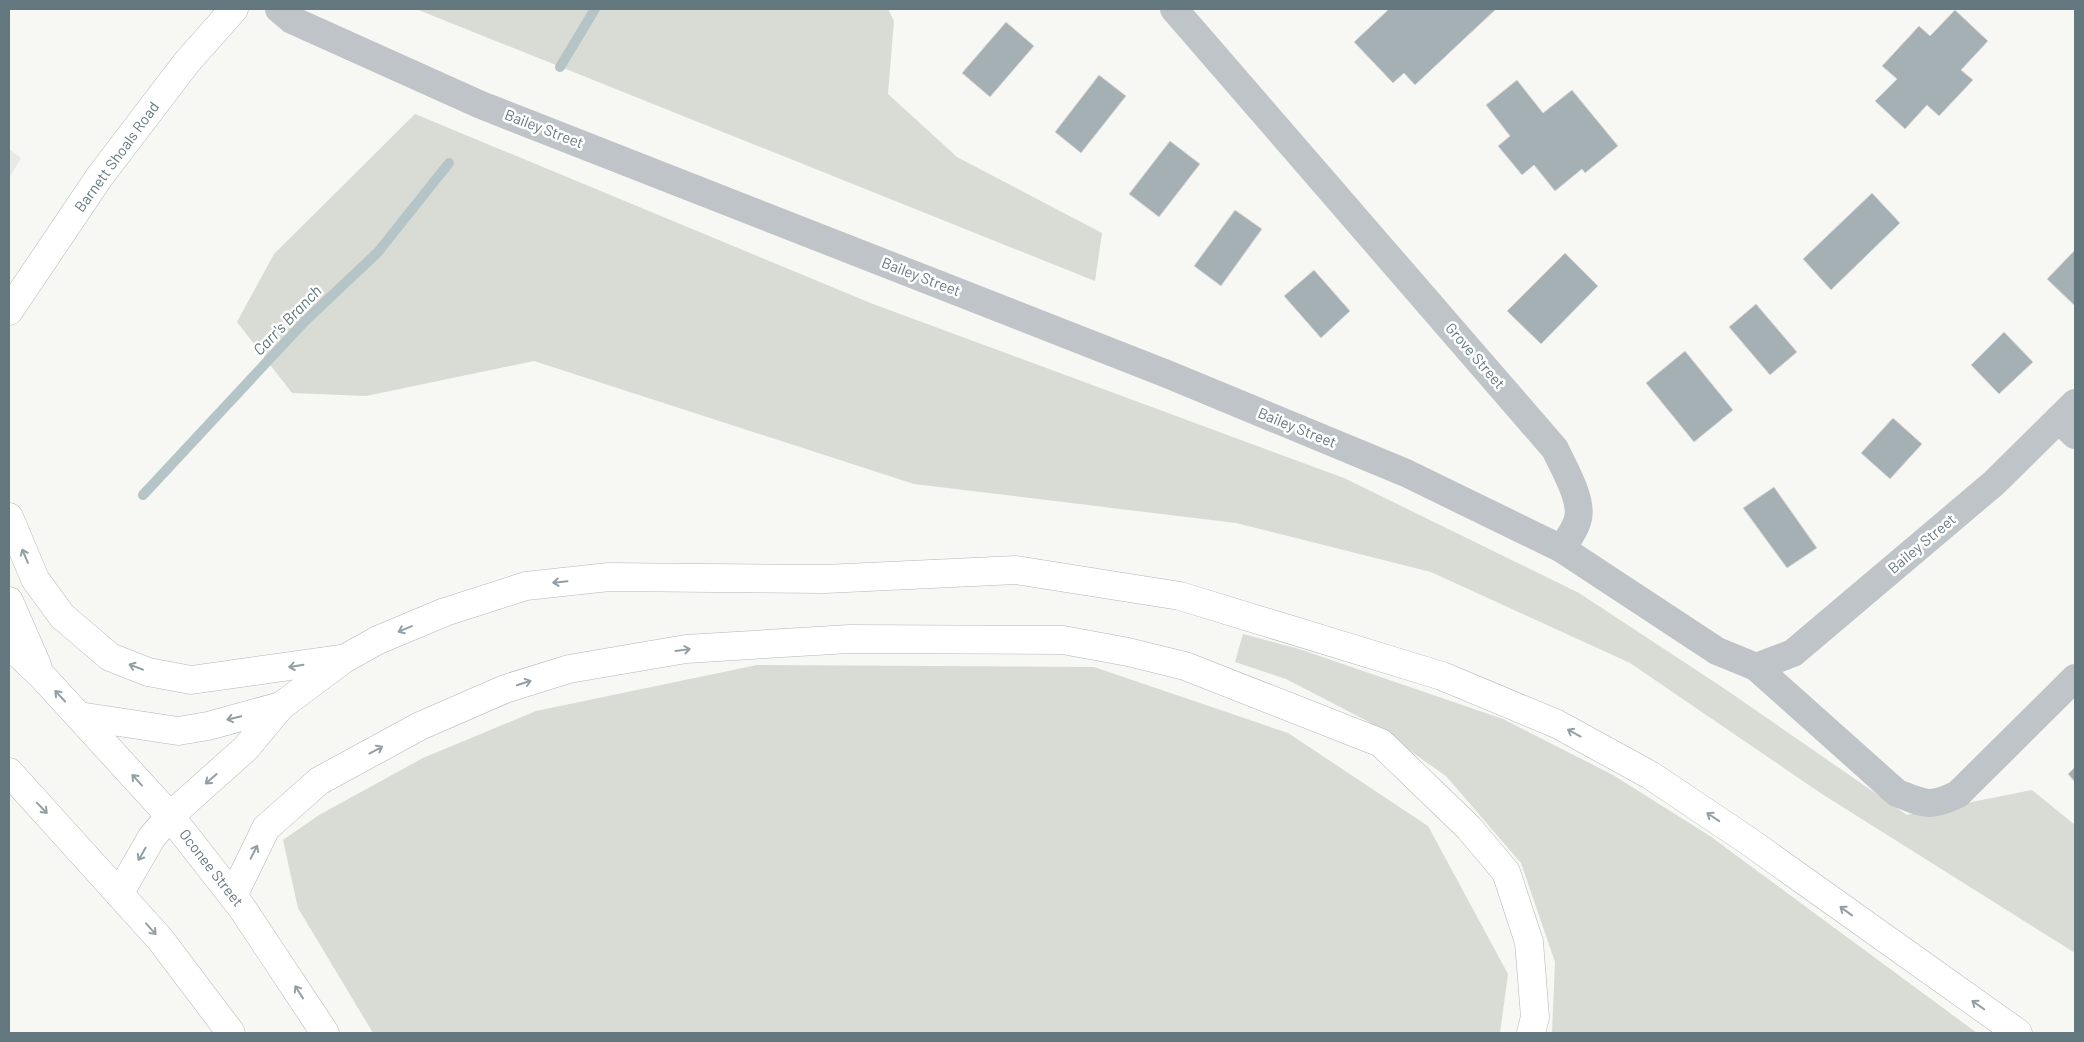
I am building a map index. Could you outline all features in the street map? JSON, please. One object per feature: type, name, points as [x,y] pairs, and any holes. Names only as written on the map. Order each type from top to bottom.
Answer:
[{"type":"main road","name":"Barnett Shoals Road","points":[[9,311],[100,176],[188,62],[234,9]]},
{"type":"main road","points":[[9,517],[34,579],[62,616],[110,657],[148,672],[191,680],[344,659]]},
{"type":"main road","points":[[119,894],[152,837],[170,816],[246,748],[281,706],[344,659],[378,640],[445,612],[526,586],[609,577],[825,579],[1016,570],[1180,596],[1442,676],[1557,724],[1658,780],[1747,840],[2018,1033]]},
{"type":"main road","points":[[9,601],[41,675]]},
{"type":"main road","points":[[233,896],[266,828],[319,781],[420,726],[506,689],[569,669],[686,649],[849,639],[1063,640],[1128,652],[1185,666],[1381,743],[1469,828],[1506,872],[1529,942],[1535,1017],[1531,1033]]},
{"type":"main road","points":[[9,646],[41,675]]},
{"type":"main road","name":"Oconee Street","points":[[41,675],[170,816],[233,896],[288,974],[325,1033]]},
{"type":"main road","points":[[79,716],[178,731],[208,726],[281,706]]},
{"type":"main road","points":[[9,772],[160,939],[230,1033]]},
{"type":"street","name":"Bailey Street","points":[[279,9],[292,20],[481,105],[1158,371],[1406,472],[1562,549]]},
{"type":"street","name":"Grove Street","points":[[1174,9],[1554,449],[1572,485],[1578,503],[1578,520],[1562,549]]},
{"type":"street","name":"Bailey Street","points":[[1756,667],[1793,652],[2070,419]]},
{"type":"street","points":[[1562,549],[1717,651],[1756,667],[1897,793],[1920,802],[1939,804],[1958,794],[2075,678]]},
{"type":"shaded area","points":[[416,9],[888,9],[894,21],[888,94],[957,157],[1102,233],[1095,281]]},
{"type":"shaded area","points":[[415,114],[873,304],[1344,478],[1579,593],[1725,689],[1907,815],[2032,790],[2075,825],[2075,953],[1822,794],[1630,663],[1431,572],[1236,523],[914,484],[534,361],[366,396],[292,393],[237,322],[274,254]]},
{"type":"shaded area","points":[[9,149],[21,158],[9,178]]},
{"type":"shaded area","points":[[1243,634],[1299,649],[1503,719],[1613,775],[1710,836],[1977,1033],[1552,1033],[1555,962],[1521,863],[1446,776],[1369,722],[1286,679],[1235,662]]},
{"type":"shaded area","points":[[757,665],[1094,667],[1288,733],[1428,826],[1508,974],[1500,1033],[373,1033],[298,908],[283,840],[319,815],[423,758],[536,711]]},
{"type":"building","points":[[1389,9],[1495,10],[1415,85],[1404,73],[1393,83],[1354,42]]},
{"type":"building","points":[[1955,10],[1988,41],[1961,70],[1973,80],[1939,116],[1927,105],[1905,129],[1875,101],[1897,79],[1882,66],[1919,26],[1930,36]]},
{"type":"building","points":[[1006,22],[1034,46],[990,97],[962,73]]},
{"type":"building","points":[[1099,75],[1126,96],[1081,153],[1055,132]]},
{"type":"building","points":[[1517,80],[1543,113],[1572,90],[1618,146],[1585,173],[1582,169],[1555,191],[1534,165],[1522,175],[1498,146],[1510,136],[1486,105]]},
{"type":"building","points":[[1170,141],[1200,164],[1159,217],[1129,194]]},
{"type":"building","points":[[1872,193],[1900,223],[1831,290],[1803,259]]},
{"type":"building","points":[[1235,210],[1262,229],[1221,286],[1194,266]]},
{"type":"building","points":[[2075,250],[2075,306],[2047,279]]},
{"type":"building","points":[[1565,253],[1598,286],[1541,344],[1507,311]]},
{"type":"building","points":[[1314,270],[1350,311],[1321,338],[1284,296]]},
{"type":"building","points":[[1756,304],[1797,352],[1770,375],[1729,327]]},
{"type":"building","points":[[2004,332],[2033,362],[1999,394],[1971,365]]},
{"type":"building","points":[[1685,351],[1733,410],[1694,442],[1646,383]]},
{"type":"building","points":[[1893,418],[1922,444],[1890,479],[1861,453]]},
{"type":"building","points":[[1774,487],[1817,548],[1787,568],[1743,508]]},
{"type":"building","points":[[2075,767],[2075,782],[2068,774]]},
{"type":"waterway","name":"Carr's Branch","points":[[560,67],[595,9]]},
{"type":"waterway","name":"Carr's Branch","points":[[143,495],[305,321],[378,252],[449,163]]}]
